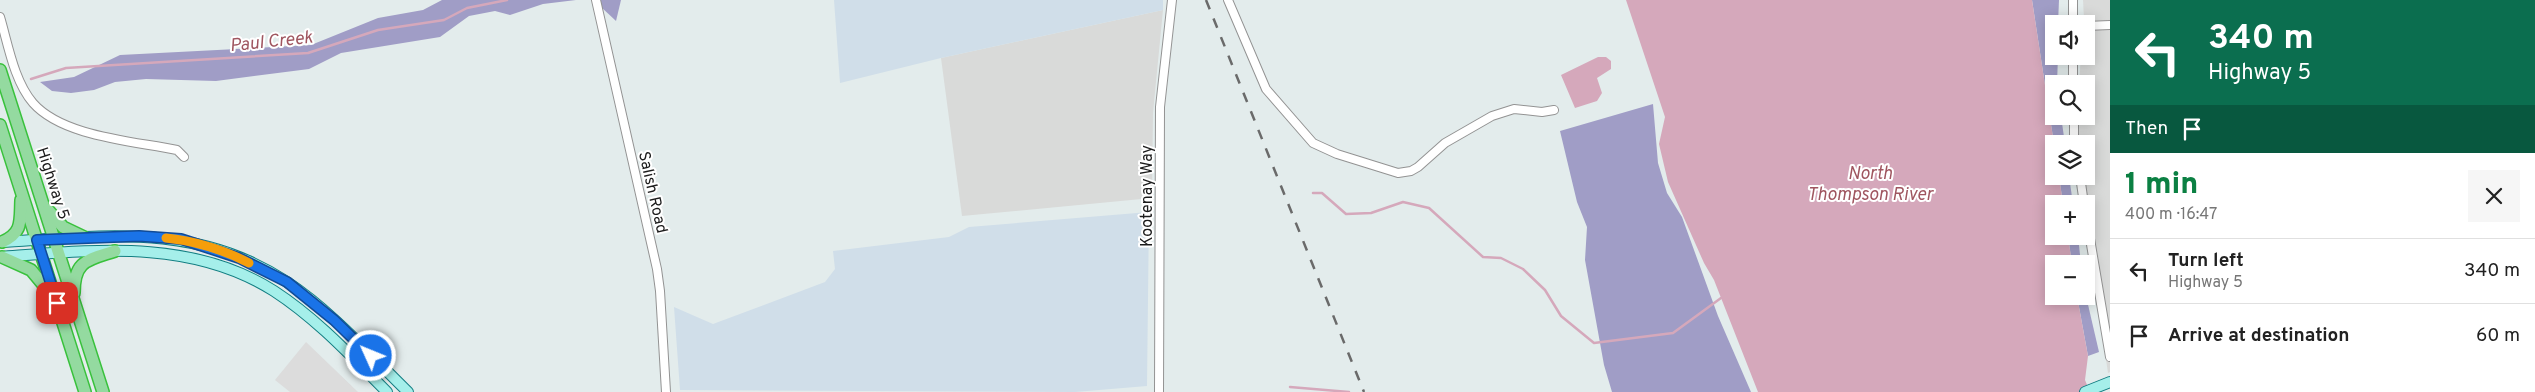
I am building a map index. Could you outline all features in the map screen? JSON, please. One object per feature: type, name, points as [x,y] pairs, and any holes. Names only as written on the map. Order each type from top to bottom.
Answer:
[{"type":"highway","name":"Highway 5","points":[[0,70],[103,392]]},
{"type":"highway","name":"Highway 5","points":[[0,125],[85,392]]},
{"type":"highway","points":[[1,242],[13,238],[19,229],[21,191]]},
{"type":"highway","points":[[41,196],[53,217],[63,227],[84,237]]},
{"type":"highway","points":[[74,302],[75,275],[79,266],[86,261],[115,251]]},
{"type":"highway","points":[[1,257],[31,270],[57,303]]},
{"type":"main road","points":[[1,242],[54,238],[139,236],[181,239],[239,258],[287,282],[334,320],[408,392]]},
{"type":"main road","points":[[1,257],[134,250],[204,260],[228,268],[273,291],[322,328],[387,392]]},
{"type":"main road","points":[[2085,392],[2110,382]]},
{"type":"street","name":"Salish Road","points":[[596,0],[657,269],[666,392]]},
{"type":"street","name":"Kootenay Way","points":[[1159,392],[1160,107],[1172,0]]},
{"type":"street","points":[[1228,0],[1266,89],[1313,143],[1337,154],[1398,173],[1418,167],[1446,143],[1492,116],[1514,109],[1542,112],[1554,110]]},
{"type":"street","points":[[2073,0],[2073,15]]},
{"type":"street","points":[[0,17],[19,80],[32,103],[54,120],[89,133],[177,150],[184,157]]},
{"type":"street","points":[[2095,26],[2110,25]]},
{"type":"street","points":[[2093,245],[2106,305],[2110,357]]},
{"type":"shaded area","points":[[442,0],[576,0],[543,4],[510,15],[495,11],[469,16],[440,37],[341,53],[309,69],[216,81],[146,79],[115,82],[94,90],[71,93],[52,91],[40,82],[74,77],[120,55],[311,45],[378,18],[423,10]]},
{"type":"shaded area","points":[[599,0],[621,0],[616,21],[600,6]]},
{"type":"shaded area","points":[[834,0],[1163,0],[1163,10],[941,58],[840,83]]},
{"type":"shaded area","points":[[2032,0],[2059,0],[2058,15],[2045,15],[2045,65],[2058,65],[2057,75],[2045,75],[2045,85]]},
{"type":"shaded area","points":[[2083,0],[2110,0],[2110,372],[2108,373],[2095,284],[2095,255],[2091,255],[2089,245],[2095,245],[2095,195],[2084,195],[2081,185],[2095,185],[2095,135],[2075,135],[2075,125],[2095,125],[2095,75],[2080,75],[2080,65],[2095,65],[2095,15],[2084,15]]},
{"type":"shaded area","points":[[1163,10],[1153,113],[1152,198],[962,216],[941,58]]},
{"type":"shaded area","points":[[1653,104],[1658,163],[1667,193],[1682,217],[1718,316],[1751,392],[1612,392],[1604,365],[1585,260],[1587,227],[1577,202],[1560,131]]},
{"type":"shaded area","points":[[2051,125],[2062,125],[2064,135],[2053,135]]},
{"type":"shaded area","points":[[2060,185],[2070,185],[2072,195],[2062,195]]},
{"type":"shaded area","points":[[1149,212],[1147,386],[1075,392],[680,390],[674,307],[713,324],[825,282],[835,269],[833,251],[949,237],[969,227]]},
{"type":"shaded area","points":[[2069,245],[2079,245],[2080,255],[2071,255]]},
{"type":"shaded area","points":[[2079,305],[2088,305],[2099,352],[2088,356]]},
{"type":"shaded area","points":[[306,342],[358,392],[290,392],[275,380]]},
{"type":"water","name":"North Thompson River","points":[[1626,0],[2032,0],[2045,85],[2045,125],[2051,125],[2053,135],[2045,135],[2045,185],[2060,185],[2062,195],[2045,195],[2045,245],[2069,245],[2071,255],[2045,255],[2045,305],[2079,305],[2088,356],[2085,380],[2090,392],[1758,392],[1714,280],[1704,263],[1668,182],[1659,144],[1665,117]]},
{"type":"water","points":[[1598,57],[1606,57],[1611,61],[1611,69],[1597,78],[1602,93],[1597,101],[1575,108],[1561,75]]},
{"type":"waterway","name":"Paul Creek","points":[[31,79],[66,68],[308,53],[378,30],[444,20],[467,8],[507,0]]},
{"type":"waterway","points":[[1313,193],[1322,193],[1346,214],[1371,213],[1403,202],[1429,208],[1483,257],[1501,258],[1523,269],[1545,290],[1561,316],[1594,343],[1673,333],[1721,298]]},
{"type":"waterway","points":[[1290,387],[1349,392]]},
{"type":"railway","points":[[1206,0],[1364,392]]},
{"type":"slow traffic","points":[[166,238],[181,239],[249,263]]},
{"type":"route","points":[[57,303],[37,240],[139,236],[181,239],[239,258],[287,282],[334,320],[371,356]]}]
